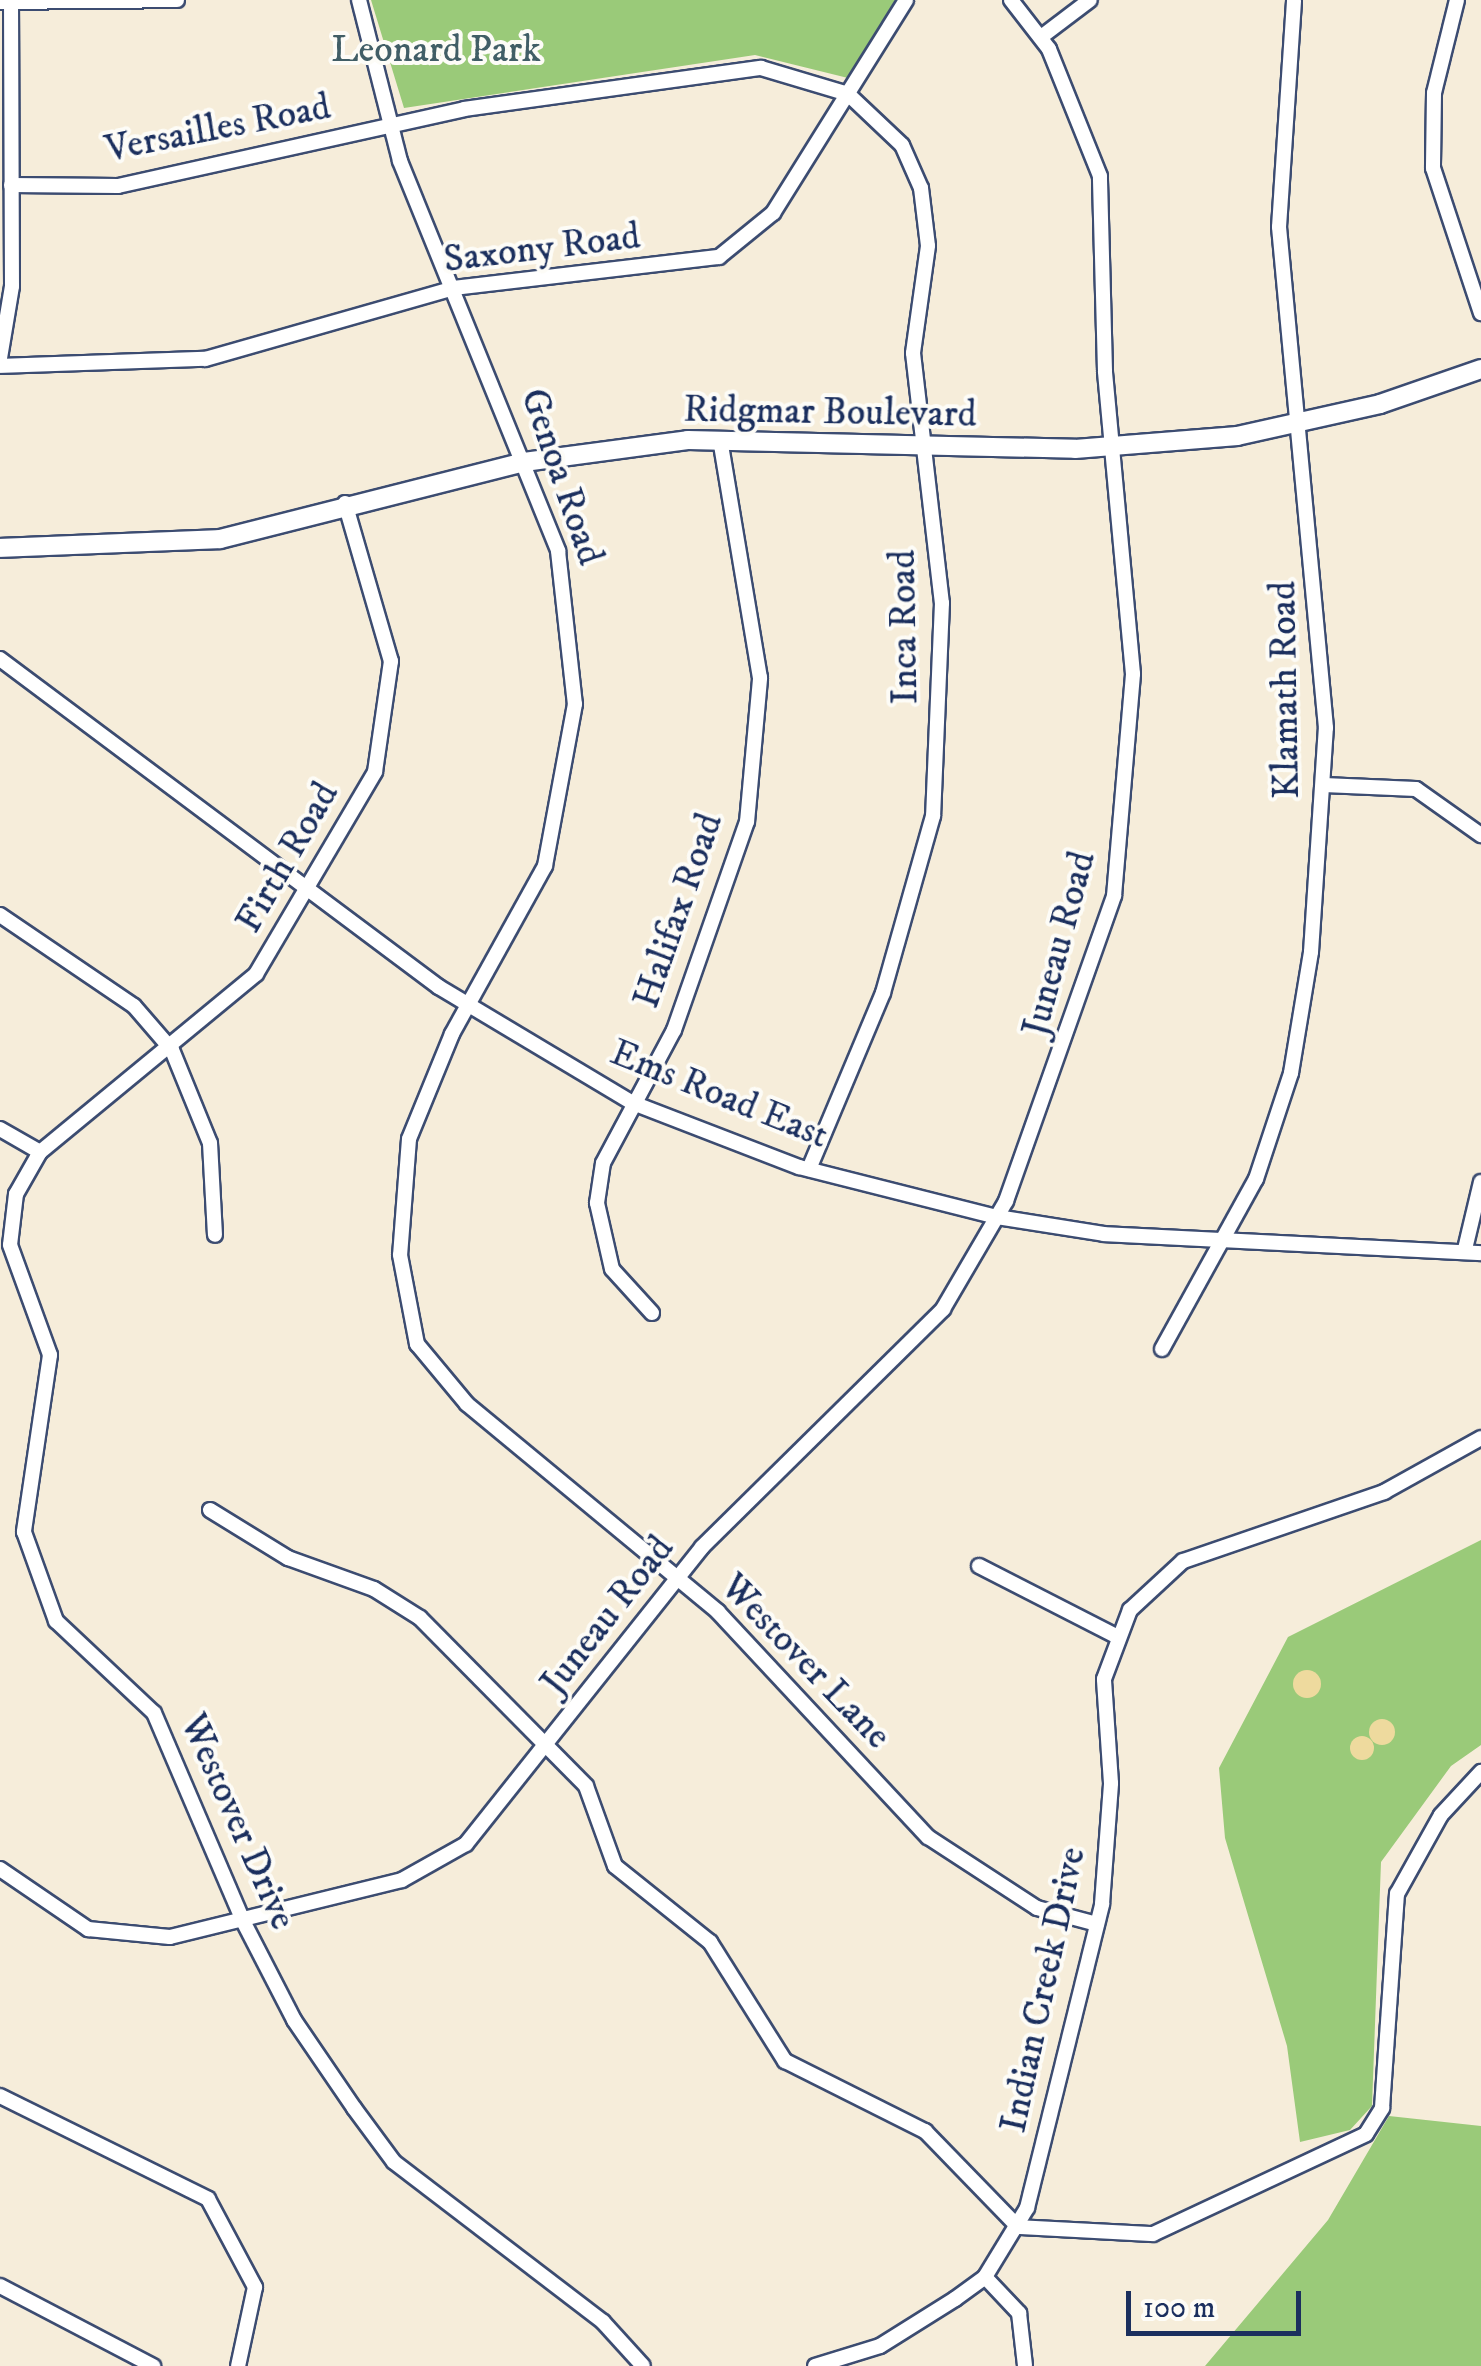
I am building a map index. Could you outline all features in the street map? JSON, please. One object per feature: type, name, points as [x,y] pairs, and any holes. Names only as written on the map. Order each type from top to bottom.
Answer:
[{"type":"street","points":[[0,362],[12,286],[7,2],[177,0]]},
{"type":"street","name":"Genoa Road","points":[[359,0],[389,127],[524,462],[566,590],[570,754],[545,866],[470,1006],[409,1139],[400,1255],[416,1344],[481,1416]]},
{"type":"street","name":"Saxony Road","points":[[0,362],[206,359],[454,288],[719,257],[760,230],[906,0]]},
{"type":"street","name":"Juneau Road","points":[[0,1869],[64,1916],[112,1935],[170,1937],[243,1921],[433,1866],[466,1844],[547,1748],[678,1579],[943,1309],[997,1217],[1053,1090],[1114,896],[1133,643],[1114,446],[1100,176],[1041,37],[1011,0]]},
{"type":"street","points":[[1041,37],[1090,0]]},
{"type":"street","name":"Klamath Road","points":[[1162,1350],[1230,1239],[1291,1072],[1324,784],[1324,633],[1279,227],[1294,0]]},
{"type":"street","points":[[1457,0],[1434,92],[1433,168],[1481,313]]},
{"type":"street","name":"Versailles Road","points":[[11,186],[118,186],[578,90],[761,68],[848,94]]},
{"type":"street","name":"Inca Road","points":[[809,1169],[883,992],[933,816],[942,603],[913,353],[928,246],[922,188],[902,145],[848,94]]},
{"type":"street","name":"Ridgmar Boulevard","points":[[0,548],[183,545],[345,502],[524,462],[720,440],[1114,446],[1301,425],[1481,368]]},
{"type":"street","name":"Halifax Road","points":[[652,1313],[612,1269],[598,1225],[603,1162],[674,1030],[733,881],[756,757],[757,630],[720,440]]},
{"type":"street","name":"Firth Road","points":[[40,1152],[172,1050],[256,974],[314,887],[375,772],[390,692],[386,629],[345,502]]},
{"type":"street","name":"Ems Road East","points":[[0,659],[314,887],[470,1006],[633,1103],[809,1169],[997,1217],[1230,1239],[1465,1249],[1481,1253]]},
{"type":"street","points":[[1324,784],[1416,790],[1481,835]]},
{"type":"street","points":[[0,915],[134,1006],[172,1050],[208,1132],[215,1235]]},
{"type":"street","points":[[0,1128],[40,1152]]},
{"type":"street","name":"Westover Drive","points":[[40,1152],[6,1212],[10,1245],[50,1355],[24,1532],[30,1565],[56,1622],[154,1713],[243,1921],[294,2020],[394,2162],[603,2322],[642,2366]]},
{"type":"street","points":[[1465,1249],[1481,1182]]},
{"type":"street","name":"Westover Lane","points":[[481,1416],[678,1579],[928,1837],[1036,1908],[1098,1924]]},
{"type":"street","name":"Indian Creek Drive","points":[[815,2366],[880,2346],[985,2277],[1018,2227],[1098,1924],[1111,1783],[1104,1679],[1116,1636],[1146,1592],[1183,1561],[1384,1492],[1481,1438]]},
{"type":"street","points":[[210,1510],[288,1558],[393,1598],[586,1786],[615,1866],[710,1942],[785,2061],[925,2132],[1018,2227],[1153,2234],[1366,2134],[1382,2108],[1397,1894],[1441,1815],[1481,1772]]},
{"type":"street","points":[[979,1566],[1116,1636]]},
{"type":"street","points":[[0,2096],[208,2198],[255,2287],[238,2366]]},
{"type":"street","points":[[985,2277],[1020,2313],[1024,2366]]},
{"type":"street","points":[[0,2286],[153,2366]]},
{"type":"green space","name":"Leonard Park","points":[[371,0],[895,0],[848,78],[755,55],[404,108]]},
{"type":"green space","points":[[1481,1540],[1481,1745],[1451,1766],[1381,1862],[1372,2106],[1350,2130],[1300,2142],[1287,2046],[1225,1838],[1219,1768],[1288,1637]]},
{"type":"green space","points":[[1389,2116],[1481,2126],[1481,2366],[1205,2366],[1328,2220]]},
{"type":"sand","points":[[1307,1670],[1317,1674],[1321,1684],[1317,1694],[1307,1698],[1297,1694],[1293,1684],[1297,1674]]},
{"type":"sand","points":[[1382,1719],[1391,1723],[1395,1732],[1391,1741],[1382,1745],[1373,1741],[1369,1732],[1373,1723]]},
{"type":"sand","points":[[1362,1736],[1374,1748],[1362,1760],[1350,1748]]}]
